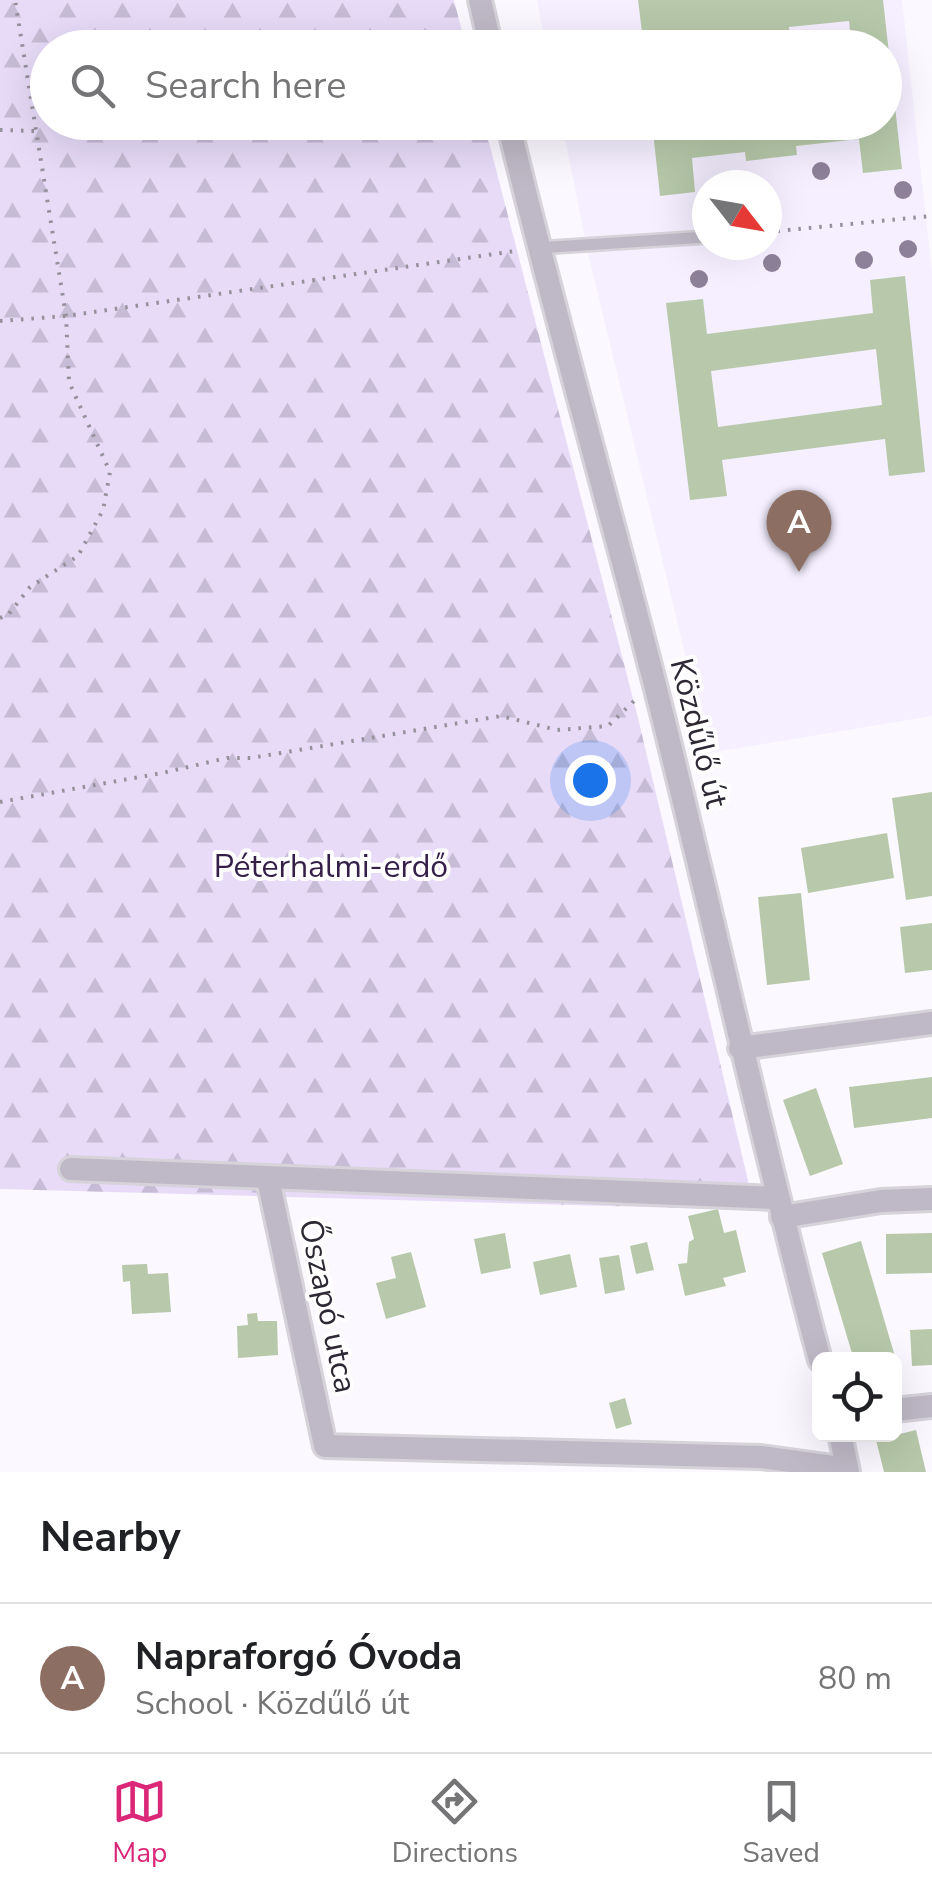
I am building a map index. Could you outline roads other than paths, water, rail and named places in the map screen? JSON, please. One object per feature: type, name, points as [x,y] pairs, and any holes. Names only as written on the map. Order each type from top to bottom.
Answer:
[{"type":"street","points":[[480,0],[487,30]]},
{"type":"street","name":"Közdűlő út","points":[[512,140],[655,687],[740,1048],[818,1352]]},
{"type":"street","points":[[740,1048],[932,1023]]},
{"type":"street","points":[[71,1170],[780,1208],[932,1199]]},
{"type":"street","name":"Őszapó utca","points":[[268,1179],[325,1446],[761,1456],[847,1470]]},
{"type":"street","points":[[902,1409],[932,1406]]},
{"type":"street","points":[[842,1442],[847,1470]]},
{"type":"lane","points":[[538,248],[692,238]]},
{"type":"place","name":"Napraforgó Óvoda","points":[[799,572]]},
{"type":"park label","name":"Péterhalmi-erdő","points":[[331,866]]}]
